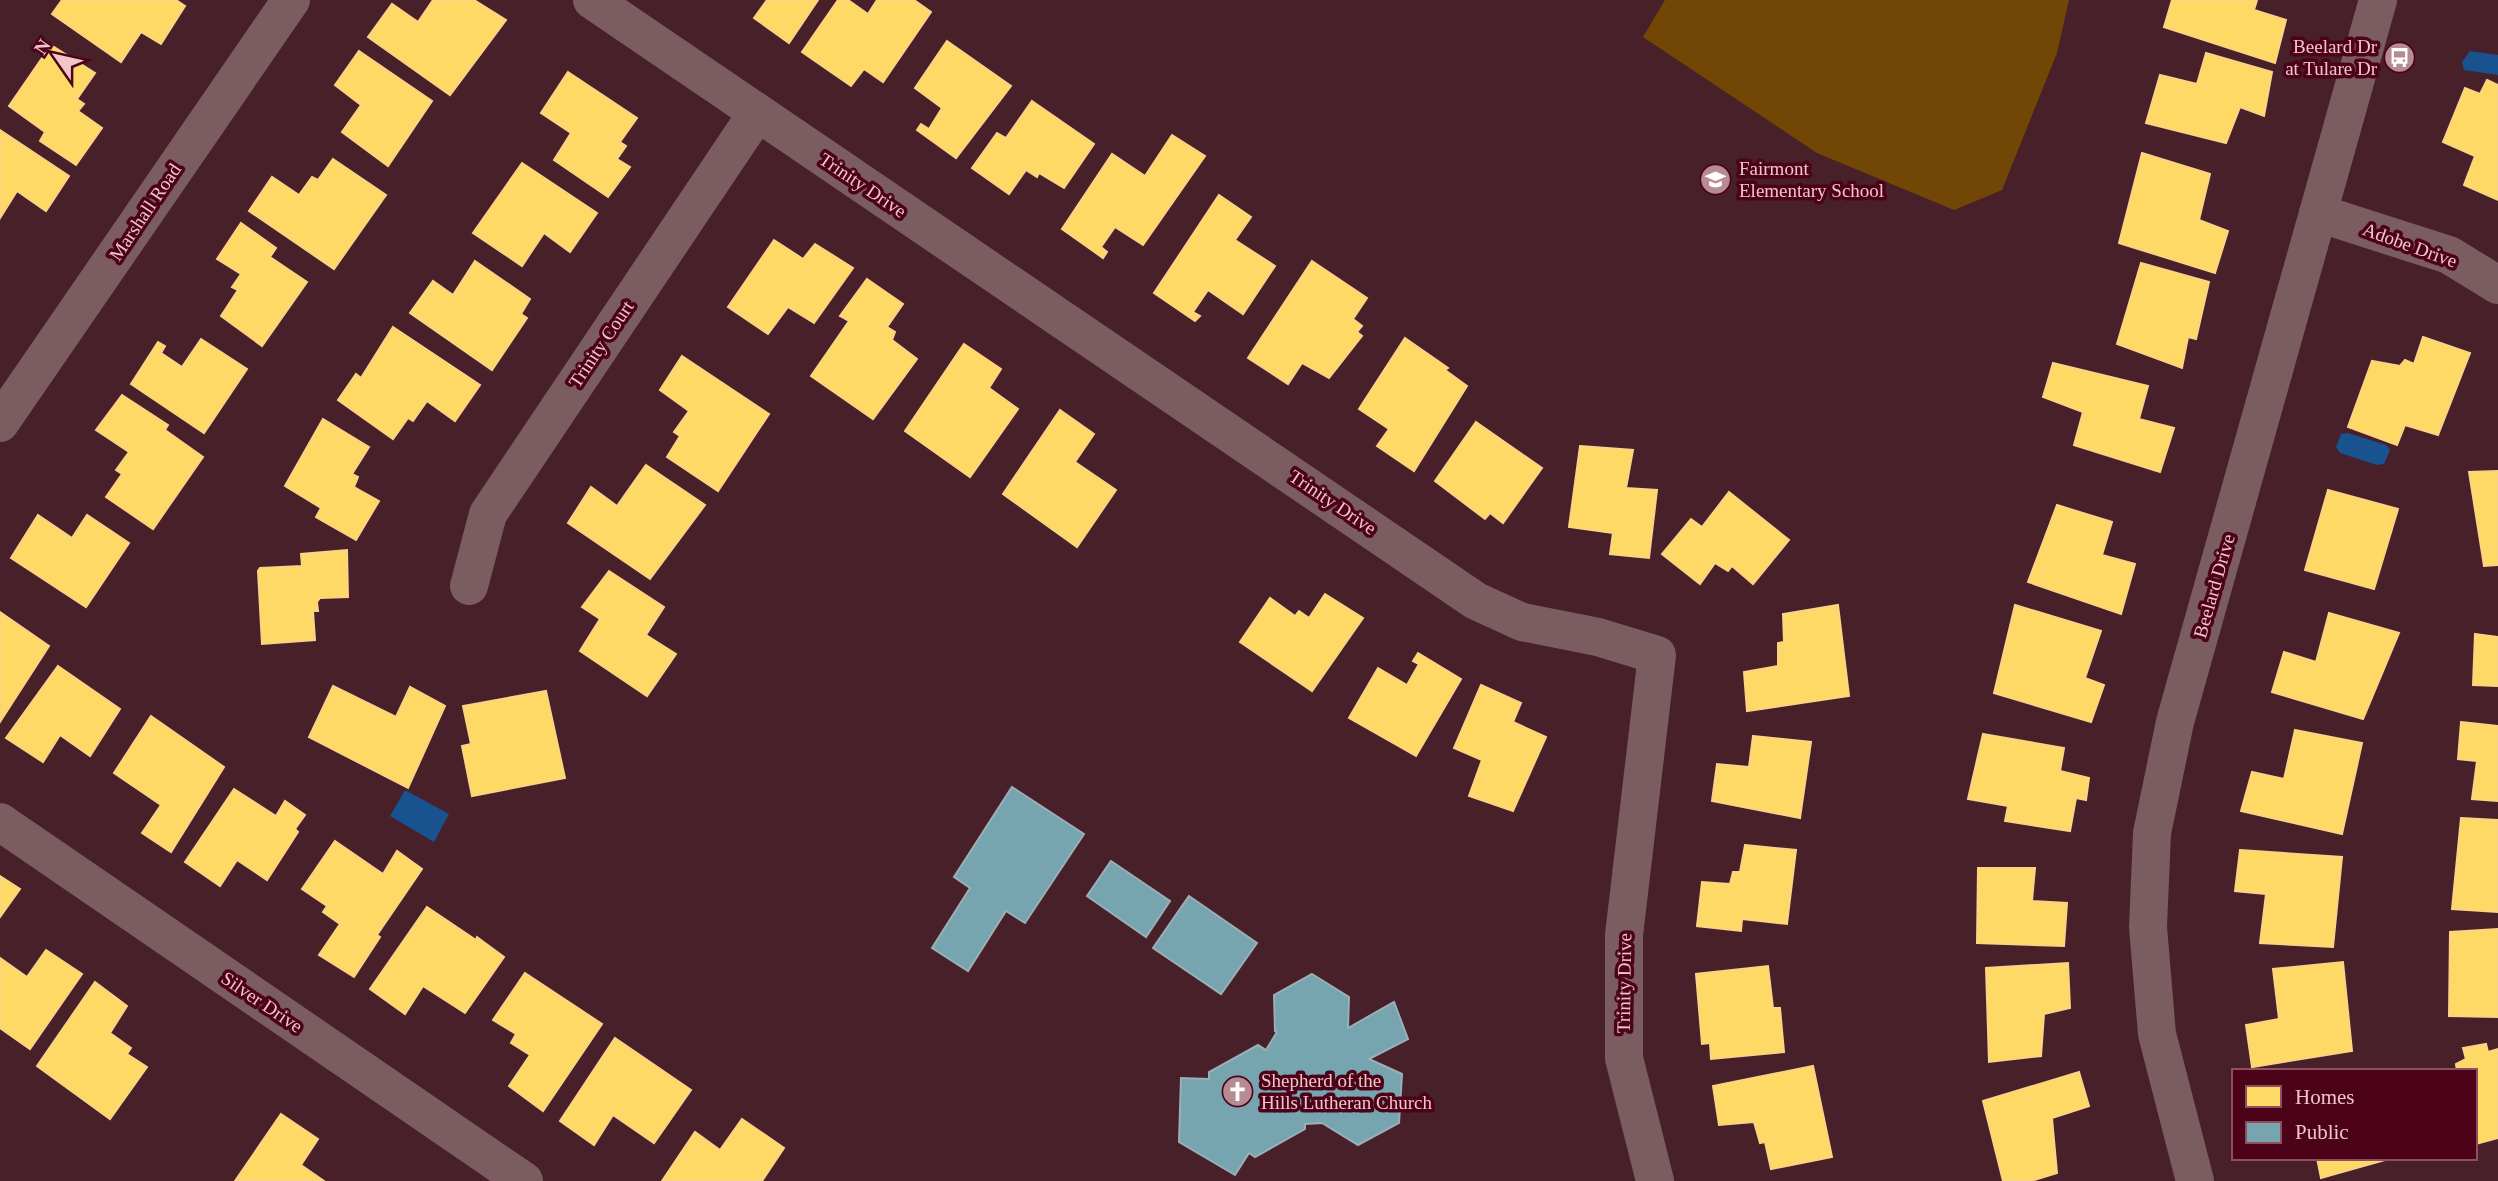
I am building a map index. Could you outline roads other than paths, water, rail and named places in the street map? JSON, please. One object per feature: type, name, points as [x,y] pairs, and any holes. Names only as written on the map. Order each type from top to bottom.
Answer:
[{"type":"street","name":"Marshall Road","points":[[0,424],[291,0]]},
{"type":"street","name":"Trinity Drive","points":[[592,0],[1476,601],[1522,622],[1598,637],[1657,655],[1624,935],[1623,1058],[1655,1181]]},
{"type":"street","name":"Beelard Drive","points":[[2195,1181],[2157,1034],[2148,927],[2152,833],[2175,722],[2378,0]]},
{"type":"street","name":"Trinity Court","points":[[469,586],[488,514],[757,113]]},
{"type":"street","name":"Adobe Drive","points":[[2318,213],[2449,255],[2498,285]]},
{"type":"street","name":"Silver Drive","points":[[0,822],[524,1181]]},
{"type":"water","points":[[2470,51],[2498,55],[2498,75],[2464,70],[2462,62]]},
{"type":"water","points":[[2348,433],[2386,445],[2390,450],[2384,464],[2377,465],[2340,453],[2336,447],[2341,434]]},
{"type":"water","points":[[405,790],[449,814],[434,842],[390,816]]},
{"type":"place","name":"Beelard Dr at Tulare Dr","points":[[2400,57]]},
{"type":"place","name":"Fairmont Elementary School","points":[[1716,179]]},
{"type":"place","name":"Shepherd of the Hills Lutheran Church","points":[[1238,1091]]}]
